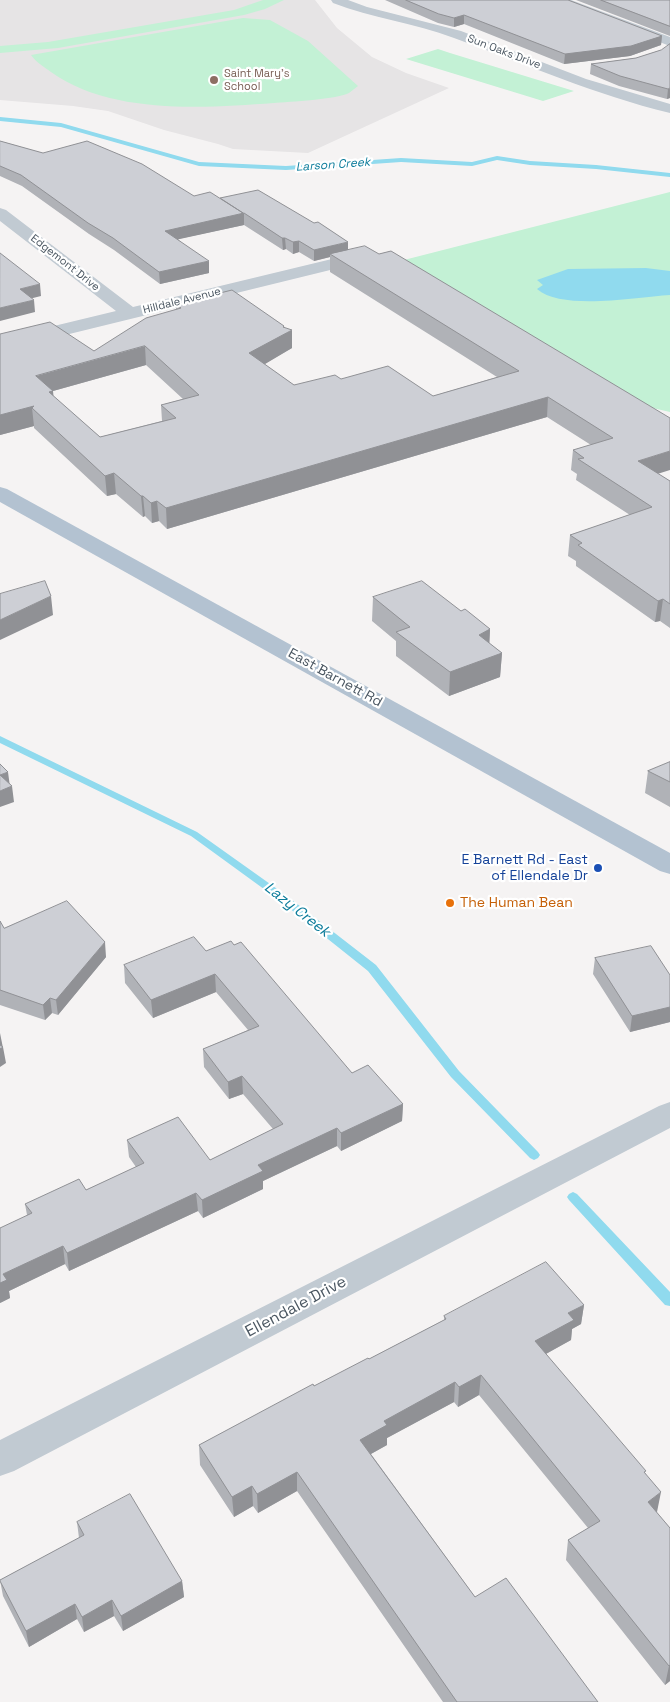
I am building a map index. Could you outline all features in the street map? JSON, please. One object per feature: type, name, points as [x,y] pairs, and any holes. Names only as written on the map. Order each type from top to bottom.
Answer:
[{"type":"main road","name":"East Barnett Rd","points":[[0,493],[670,865]]},
{"type":"street","name":"Sun Oaks Drive","points":[[337,0],[364,10],[456,34],[611,93],[670,109]]},
{"type":"street","points":[[560,0],[670,42]]},
{"type":"street","points":[[556,71],[583,68]]},
{"type":"street","name":"Edgemont Drive","points":[[0,213],[131,314]]},
{"type":"street","name":"Hilldale Avenue","points":[[0,345],[365,256]]},
{"type":"street","name":"Ellendale Drive","points":[[0,1460],[670,1114]]},
{"type":"shaded area","name":"Saint Mary's School","points":[[0,0],[315,0],[337,28],[372,57],[406,73],[449,88],[308,153],[233,149],[164,130],[108,111],[0,100]]},
{"type":"green space","points":[[263,0],[284,0],[265,9],[244,15],[58,48],[0,53],[0,46],[48,42],[234,10]]},
{"type":"green space","points":[[243,18],[270,20],[308,41],[358,86],[343,95],[313,100],[247,105],[159,106],[101,96],[75,86],[51,72],[31,55]]},
{"type":"green space","points":[[438,49],[574,91],[543,101],[406,59]]},
{"type":"green space","points":[[670,192],[670,412],[644,406],[400,261]]},
{"type":"water","points":[[646,268],[670,271],[670,295],[620,300],[581,301],[564,300],[549,296],[537,289],[543,285],[537,280],[568,269]]},
{"type":"building","points":[[406,0],[568,0],[662,36],[631,46],[565,54],[464,15],[454,18],[439,14]]},
{"type":"building","points":[[601,0],[670,0],[670,26]]},
{"type":"building","points":[[670,44],[670,88],[668,89],[620,76],[591,64],[636,58],[661,50]]},
{"type":"building","points":[[0,141],[43,153],[87,141],[142,164],[194,196],[210,192],[243,213],[220,198],[258,190],[314,223],[318,222],[348,242],[314,250],[299,241],[293,242],[282,238],[244,213],[165,231],[209,261],[159,272],[21,175],[0,166]]},
{"type":"building","points":[[365,246],[379,254],[391,251],[670,418],[670,451],[638,461],[670,481],[670,604],[663,599],[658,601],[578,545],[582,543],[570,535],[652,507],[578,459],[584,458],[573,450],[613,438],[548,397],[166,508],[157,501],[151,503],[114,473],[105,476],[32,408],[34,406],[0,415],[0,334],[50,322],[94,351],[146,318],[181,308],[176,304],[232,290],[283,327],[292,330],[249,353],[294,385],[335,375],[341,379],[388,366],[433,396],[519,371],[330,254]],"holes":[[[145,346],[199,395],[161,405],[176,418],[100,437],[49,392],[53,391],[36,376]]]},
{"type":"building","points":[[0,253],[40,284],[20,289],[34,300],[0,308]]},
{"type":"building","points":[[45,581],[51,596],[0,620],[0,594]]},
{"type":"building","points":[[422,581],[461,611],[465,609],[490,629],[479,635],[502,653],[450,672],[396,632],[410,627],[373,597]]},
{"type":"building","points":[[670,762],[670,782],[648,771]]},
{"type":"building","points":[[0,764],[8,772],[0,775]]},
{"type":"building","points":[[0,775],[12,786],[0,791]]},
{"type":"building","points":[[67,901],[105,942],[56,1000],[50,998],[43,1005],[0,990],[0,921],[4,928]]},
{"type":"building","points":[[194,937],[206,951],[231,941],[234,945],[241,942],[352,1073],[368,1065],[403,1104],[341,1133],[337,1128],[258,1165],[263,1171],[202,1200],[196,1193],[67,1253],[63,1246],[3,1274],[7,1280],[0,1283],[0,1228],[32,1213],[25,1204],[79,1179],[86,1190],[144,1163],[127,1140],[178,1117],[210,1160],[283,1124],[242,1076],[228,1082],[203,1049],[259,1026],[215,974],[151,1000],[124,965]]},
{"type":"building","points":[[651,946],[670,975],[670,1007],[632,1016],[595,958]]},
{"type":"building","points":[[546,1262],[584,1305],[568,1313],[574,1320],[535,1341],[646,1471],[644,1472],[661,1492],[648,1502],[670,1528],[670,1665],[568,1540],[600,1521],[481,1375],[459,1387],[455,1382],[384,1421],[387,1425],[360,1440],[475,1597],[506,1578],[598,1702],[457,1702],[297,1472],[257,1494],[252,1486],[232,1497],[199,1445],[313,1384],[314,1386],[446,1319],[444,1316]]},
{"type":"building","points":[[130,1494],[182,1581],[121,1616],[112,1600],[82,1617],[75,1604],[26,1631],[0,1580],[84,1535],[77,1522]]},
{"type":"waterway","name":"Larson Creek","points":[[0,119],[61,125],[199,164],[286,168],[401,160],[472,164],[497,158],[530,163],[596,167],[670,175]]},
{"type":"waterway","name":"Lazy Creek","points":[[0,739],[194,834],[283,898],[372,968],[455,1074],[534,1155]]},
{"type":"waterway","name":"Lazy Creek","points":[[573,1197],[670,1301]]},
{"type":"place","name":"Saint Mary's School","points":[[214,80]]},
{"type":"place","name":"E Barnett Rd - East of Ellendale Dr","points":[[598,868]]},
{"type":"place","name":"The Human Bean","points":[[450,903]]}]
